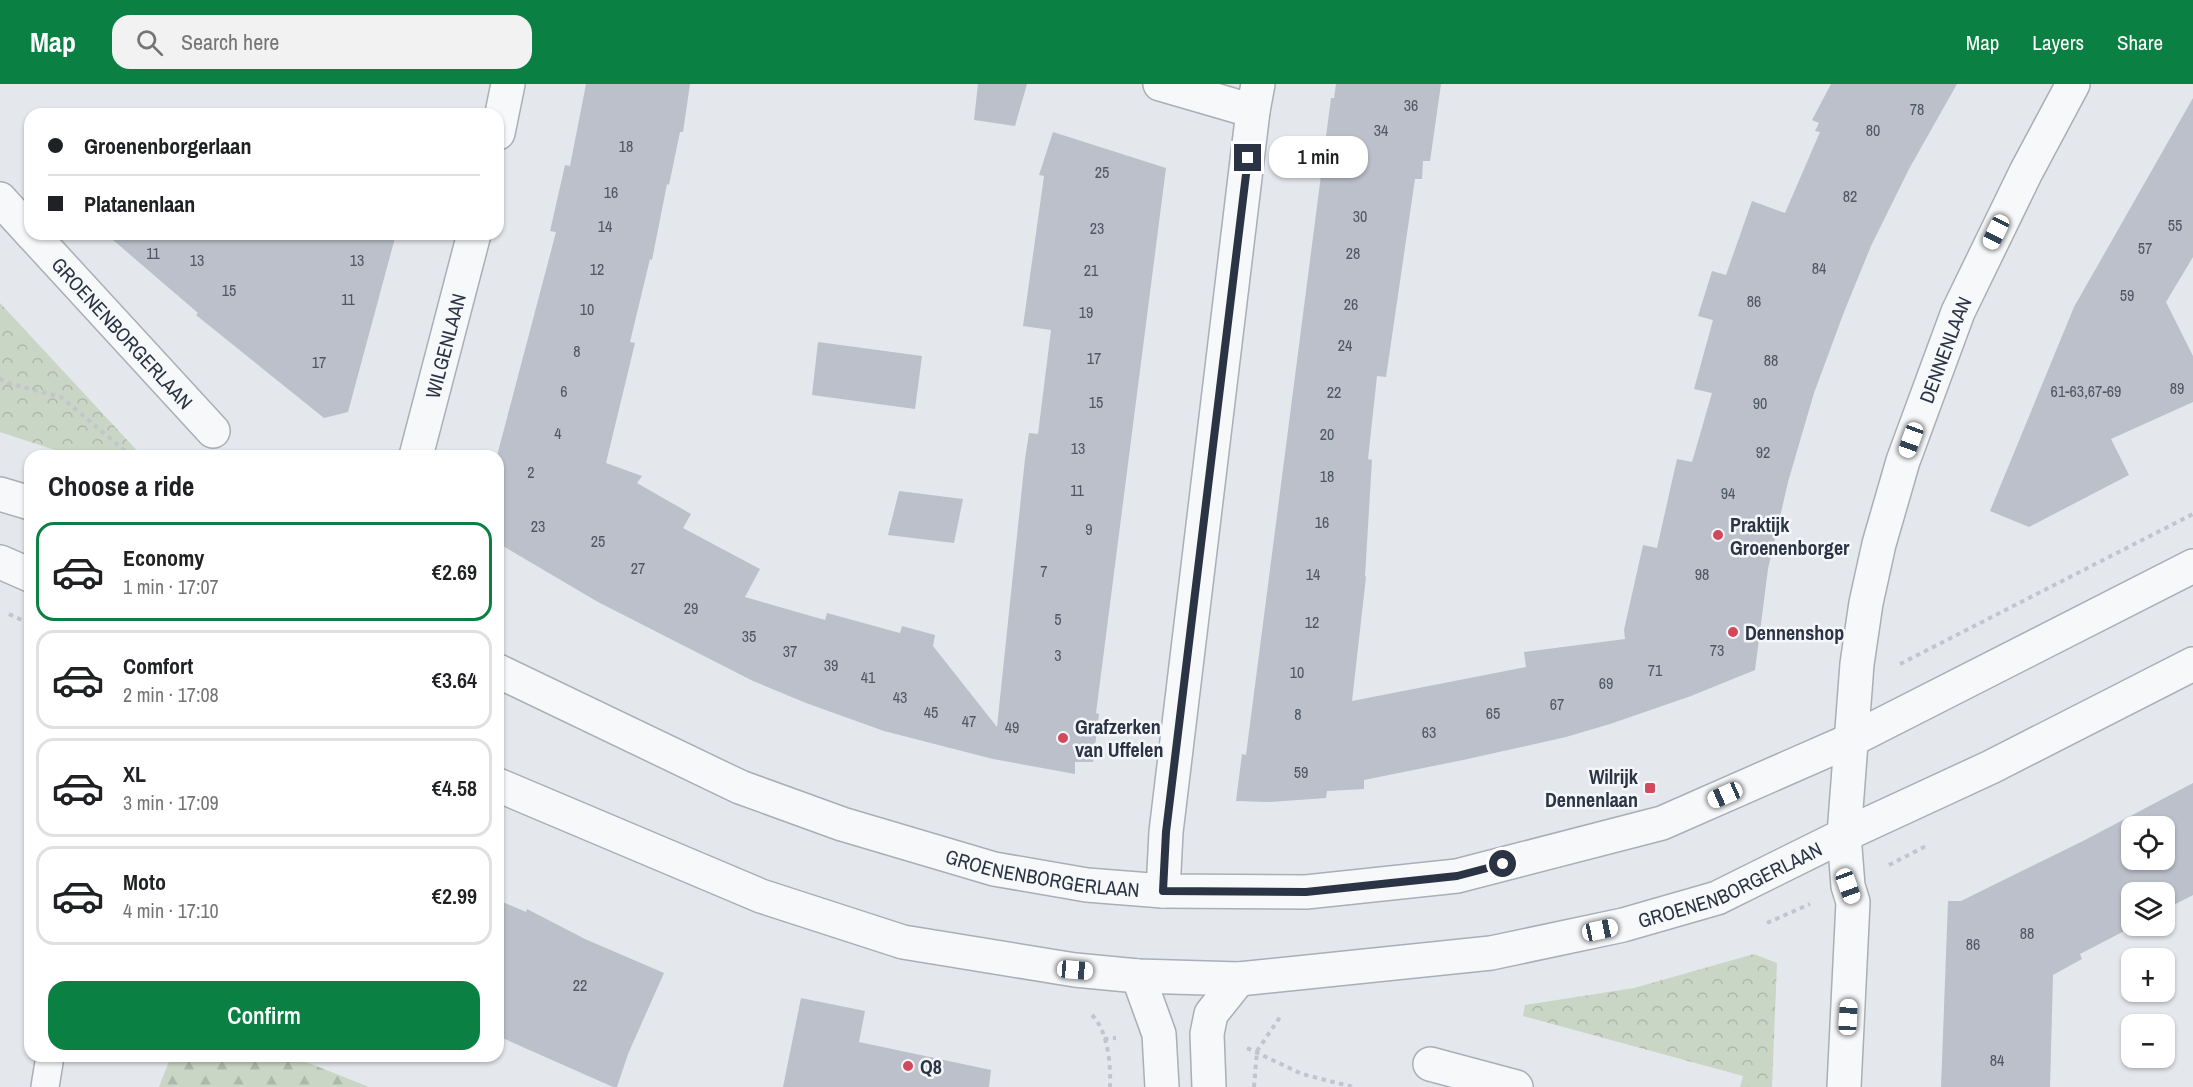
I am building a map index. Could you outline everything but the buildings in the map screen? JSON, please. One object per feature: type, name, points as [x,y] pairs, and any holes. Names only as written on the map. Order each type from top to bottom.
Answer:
[{"type":"street","points":[[503,108],[508,84]]},
{"type":"street","points":[[1160,84],[1256,98],[1166,832],[1163,891]]},
{"type":"street","name":"DENNENLAAN","points":[[1851,740],[1854,691],[1866,603],[1879,544],[1903,461],[1958,312],[2026,172],[2073,84]]},
{"type":"street","name":"GROENENBORGERLAAN","points":[[0,199],[24,225]]},
{"type":"street","name":"GROENENBORGERLAAN","points":[[37,240],[213,431]]},
{"type":"street","name":"WILGENLAAN","points":[[418,450],[472,240]]},
{"type":"street","points":[[0,494],[24,501]]},
{"type":"street","points":[[0,562],[24,572]]},
{"type":"street","name":"GROENENBORGERLAAN","points":[[504,674],[740,788],[842,824],[994,869],[1087,885],[1163,891],[1306,892],[1457,876],[1662,823],[1851,740],[2193,566]]},
{"type":"street","name":"GROENENBORGERLAAN","points":[[504,788],[761,896],[903,942],[1075,970],[1138,976],[1239,979],[1491,953],[1623,925],[1717,898],[1844,835],[1991,767],[2193,664]]},
{"type":"street","name":"GROENENBORGERLAAN","points":[[1844,835],[1851,740]]},
{"type":"street","points":[[1844,835],[1848,886],[1853,902],[1844,1087]]},
{"type":"street","points":[[1138,976],[1159,1034],[1162,1087]]},
{"type":"street","points":[[1209,1087],[1207,1034],[1211,1014],[1239,979]]},
{"type":"street","points":[[1430,1064],[1516,1087]]},
{"type":"lane","points":[[45,1087],[49,1062]]},
{"type":"path","points":[[0,378],[4,382],[61,397],[124,450]]},
{"type":"path","points":[[1854,691],[1923,651],[2193,514]]},
{"type":"path","points":[[0,610],[24,621]]},
{"type":"path","points":[[1089,1012],[1096,1020],[1104,1039],[1110,1087]]},
{"type":"path","points":[[1254,1087],[1257,1051],[1281,1016]]},
{"type":"path","points":[[1257,1051],[1302,1074],[1353,1087]]},
{"type":"green space","points":[[0,303],[136,450],[55,450],[0,432]]},
{"type":"green space","points":[[1754,954],[1777,963],[1772,1087],[1740,1087],[1743,1076],[1523,1016],[1525,1005],[1634,988]]},
{"type":"green space","points":[[169,1062],[306,1062],[369,1087],[159,1087]]},
{"type":"place","name":"Praktijk Groenenborger","points":[[1718,535]]},
{"type":"place","name":"Dennenshop","points":[[1733,632]]},
{"type":"place","name":"Grafzerken van Uffelen","points":[[1063,738]]},
{"type":"place","name":"Wilrijk Dennenlaan","points":[[1650,788]]},
{"type":"place","name":"Q8","points":[[908,1066]]},
{"type":"route","points":[[1248,158],[1166,832],[1163,891],[1306,892],[1457,876],[1503,864]]}]
